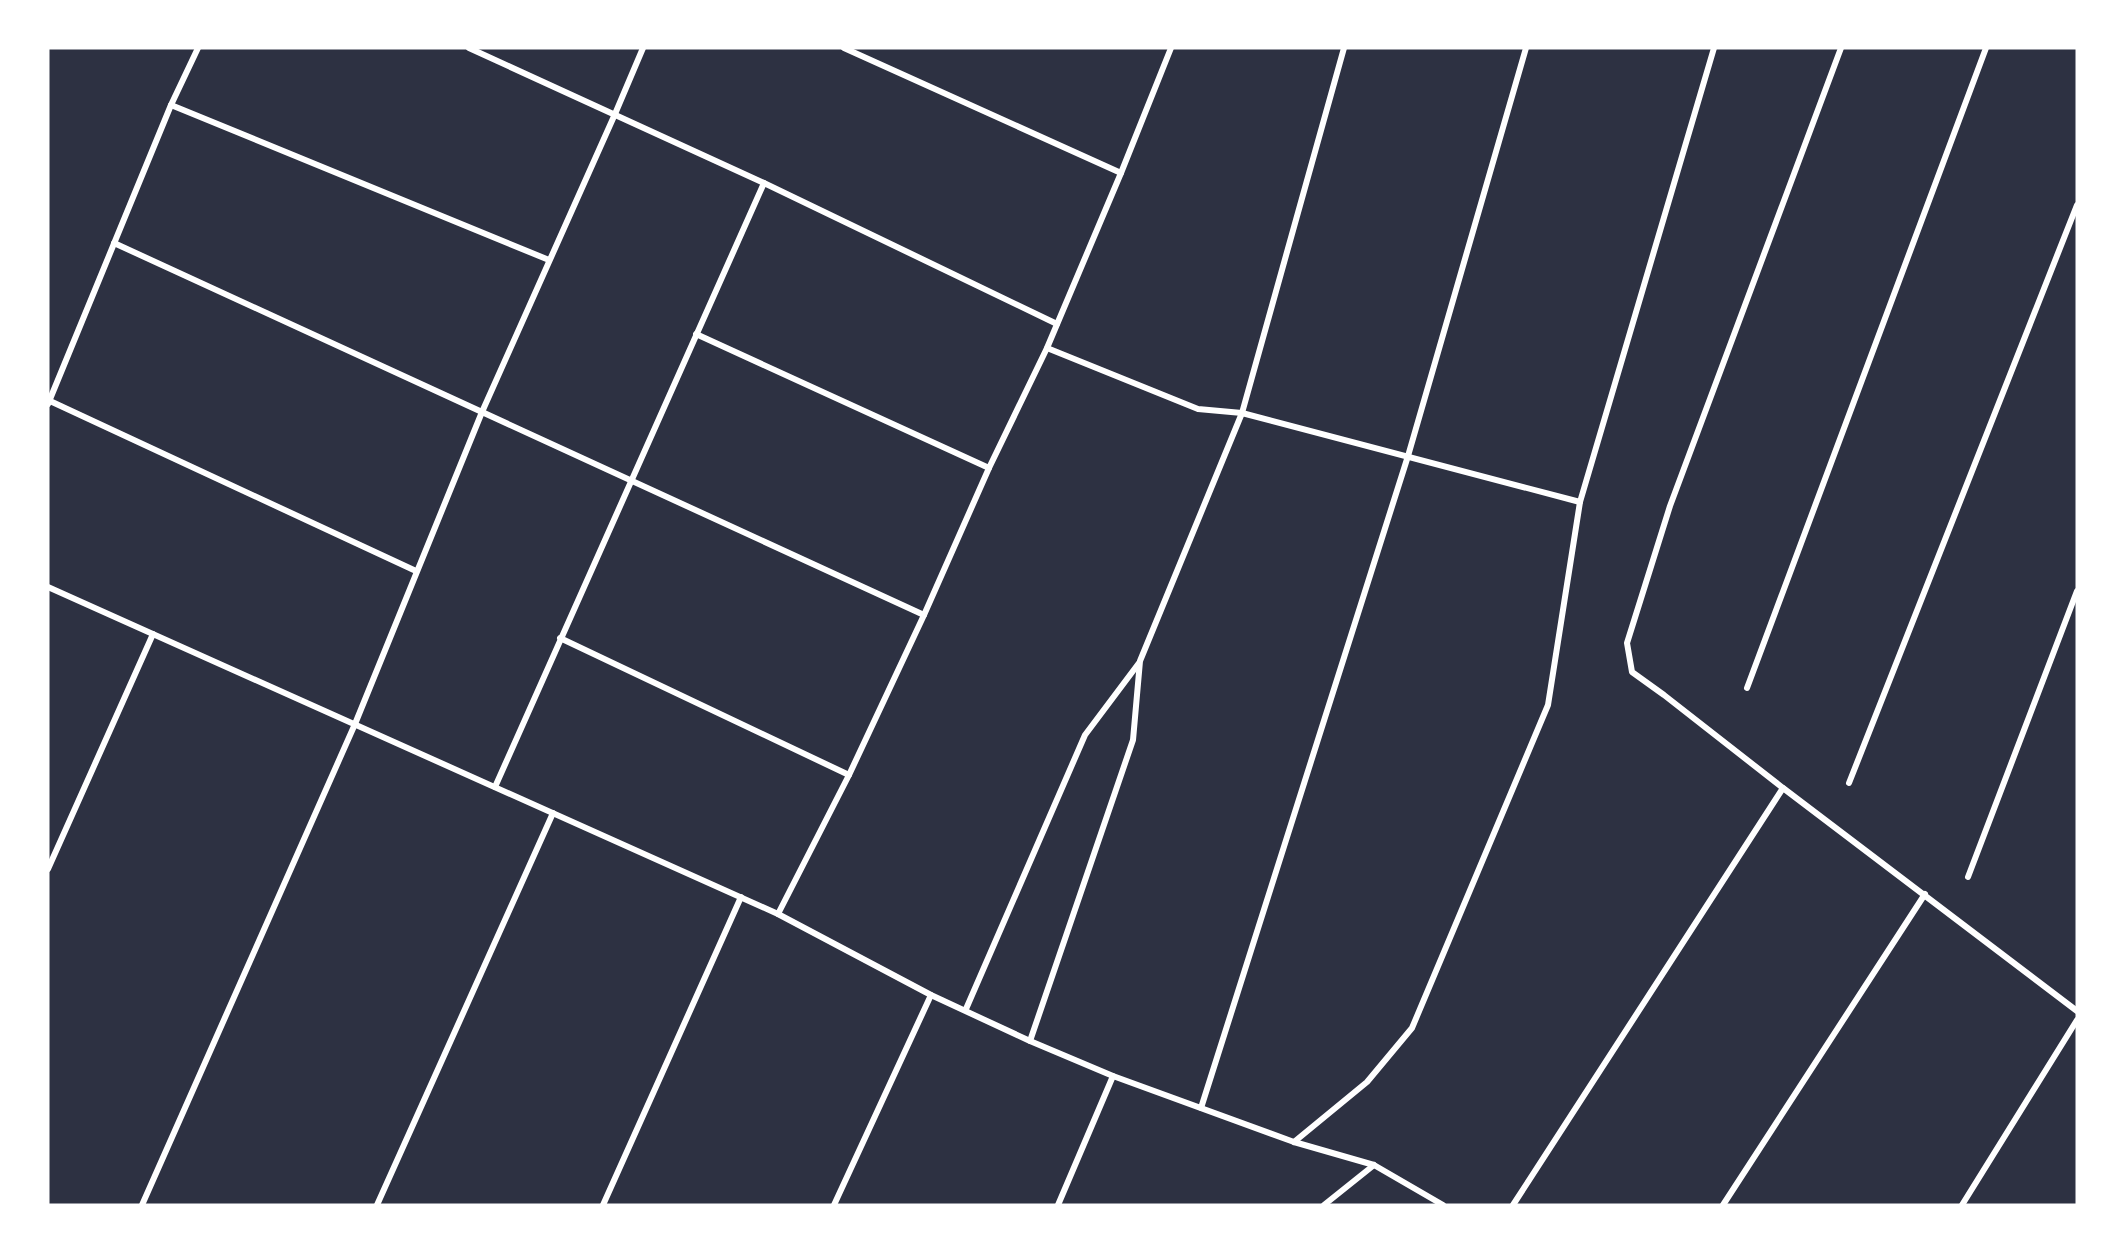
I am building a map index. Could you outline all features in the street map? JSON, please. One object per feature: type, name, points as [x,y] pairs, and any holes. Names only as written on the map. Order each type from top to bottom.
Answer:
[{"type":"street","points":[[198,48],[171,105],[49,403],[416,571]]},
{"type":"street","points":[[469,48],[764,183],[1057,324]]},
{"type":"street","points":[[142,1205],[355,724],[482,412],[643,48]]},
{"type":"street","points":[[844,48],[1121,173]]},
{"type":"street","points":[[778,914],[849,776],[989,468],[1047,348],[1171,48]]},
{"type":"street","points":[[966,1009],[1085,735],[1140,661],[1242,412],[1344,48]]},
{"type":"street","points":[[1201,1108],[1408,456],[1526,48]]},
{"type":"street","points":[[1294,1142],[1367,1082],[1412,1028],[1548,705],[1580,502],[1714,48]]},
{"type":"street","points":[[1841,48],[1675,495],[1627,643],[1632,672],[1664,694],[2077,1011]]},
{"type":"street","points":[[1746,688],[1986,48]]},
{"type":"street","points":[[171,105],[549,260]]},
{"type":"street","points":[[495,787],[764,183]]},
{"type":"street","points":[[1849,783],[2077,205]]},
{"type":"street","points":[[114,243],[924,615]]},
{"type":"street","points":[[696,334],[989,468]]},
{"type":"street","points":[[1047,348],[1198,409],[1242,412],[1580,502]]},
{"type":"street","points":[[48,587],[778,914],[931,995],[966,1009],[1030,1041],[1113,1076],[1294,1142],[1374,1165],[1443,1205]]},
{"type":"street","points":[[1968,877],[2077,591]]},
{"type":"street","points":[[48,869],[153,634]]},
{"type":"street","points":[[561,638],[849,776]]},
{"type":"street","points":[[1030,1041],[1133,740],[1140,661]]},
{"type":"street","points":[[1513,1205],[1784,788]]},
{"type":"street","points":[[377,1205],[554,813]]},
{"type":"street","points":[[1723,1205],[1926,894]]},
{"type":"street","points":[[603,1205],[741,897]]},
{"type":"street","points":[[834,1205],[931,995]]},
{"type":"street","points":[[1962,1205],[2077,1020]]},
{"type":"street","points":[[1058,1205],[1113,1076]]},
{"type":"street","points":[[1324,1205],[1374,1165]]}]
